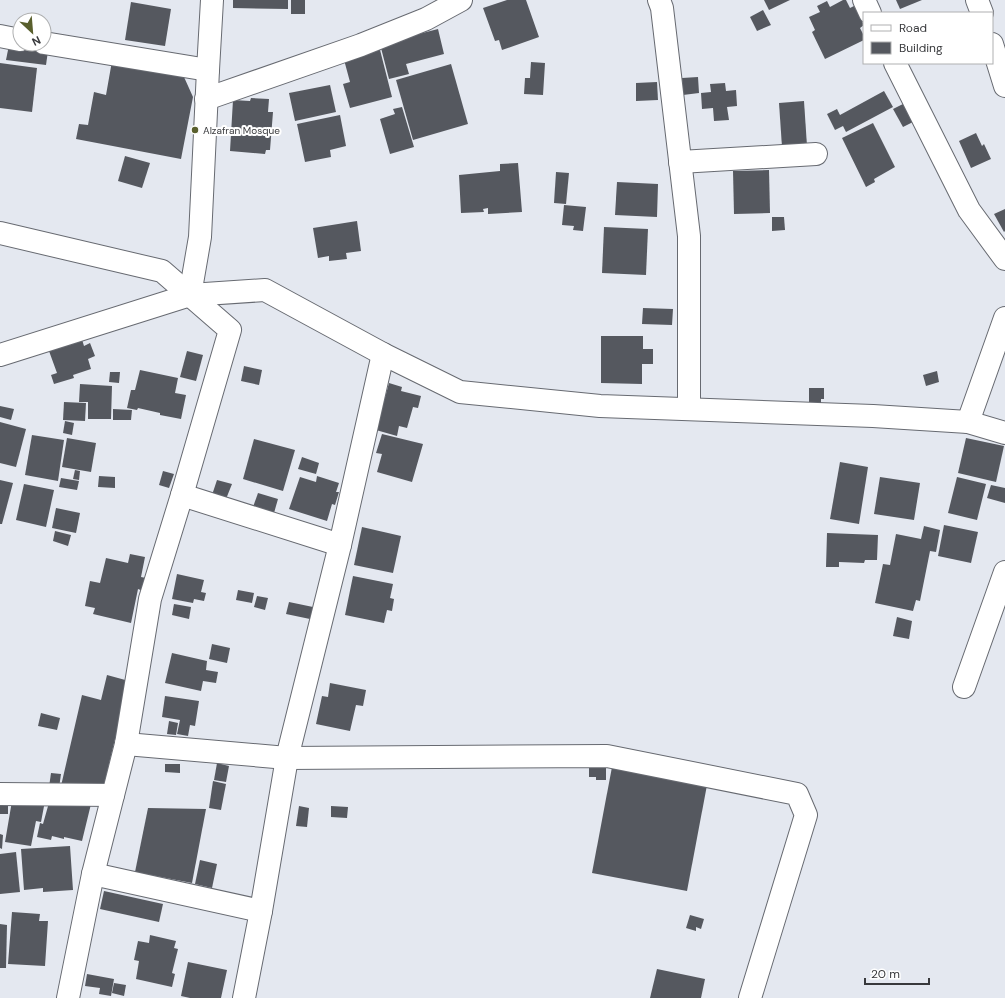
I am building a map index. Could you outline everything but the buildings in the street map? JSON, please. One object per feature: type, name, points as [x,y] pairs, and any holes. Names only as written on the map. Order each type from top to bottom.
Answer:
[{"type":"street","points":[[190,295],[200,237],[212,0]]},
{"type":"street","points":[[206,99],[361,46],[426,19],[461,0]]},
{"type":"street","points":[[660,0],[688,236],[689,409]]},
{"type":"street","points":[[864,0],[870,12]]},
{"type":"street","points":[[976,0],[982,12]]},
{"type":"street","points":[[0,36],[12,38]]},
{"type":"street","points":[[52,44],[208,70]]},
{"type":"street","points":[[993,47],[1005,86]]},
{"type":"street","points":[[896,64],[969,210],[1005,259]]},
{"type":"street","points":[[680,162],[816,154]]},
{"type":"street","points":[[0,233],[162,271],[230,330],[150,600],[126,744],[93,874],[68,998]]},
{"type":"street","points":[[0,355],[190,295],[265,290],[382,354],[460,392],[600,406],[873,416],[968,422],[1005,432]]},
{"type":"street","points":[[968,422],[1005,318]]},
{"type":"street","points":[[244,998],[261,911],[287,758],[340,545],[382,354]]},
{"type":"street","points":[[182,495],[340,545]]},
{"type":"street","points":[[964,687],[1005,572]]},
{"type":"street","points":[[126,744],[287,758],[607,756],[797,794],[806,815],[750,998]]},
{"type":"street","points":[[0,794],[113,795]]},
{"type":"street","points":[[93,874],[261,911]]},
{"type":"place","name":"Alzafran Mosque","points":[[195,130]]}]
